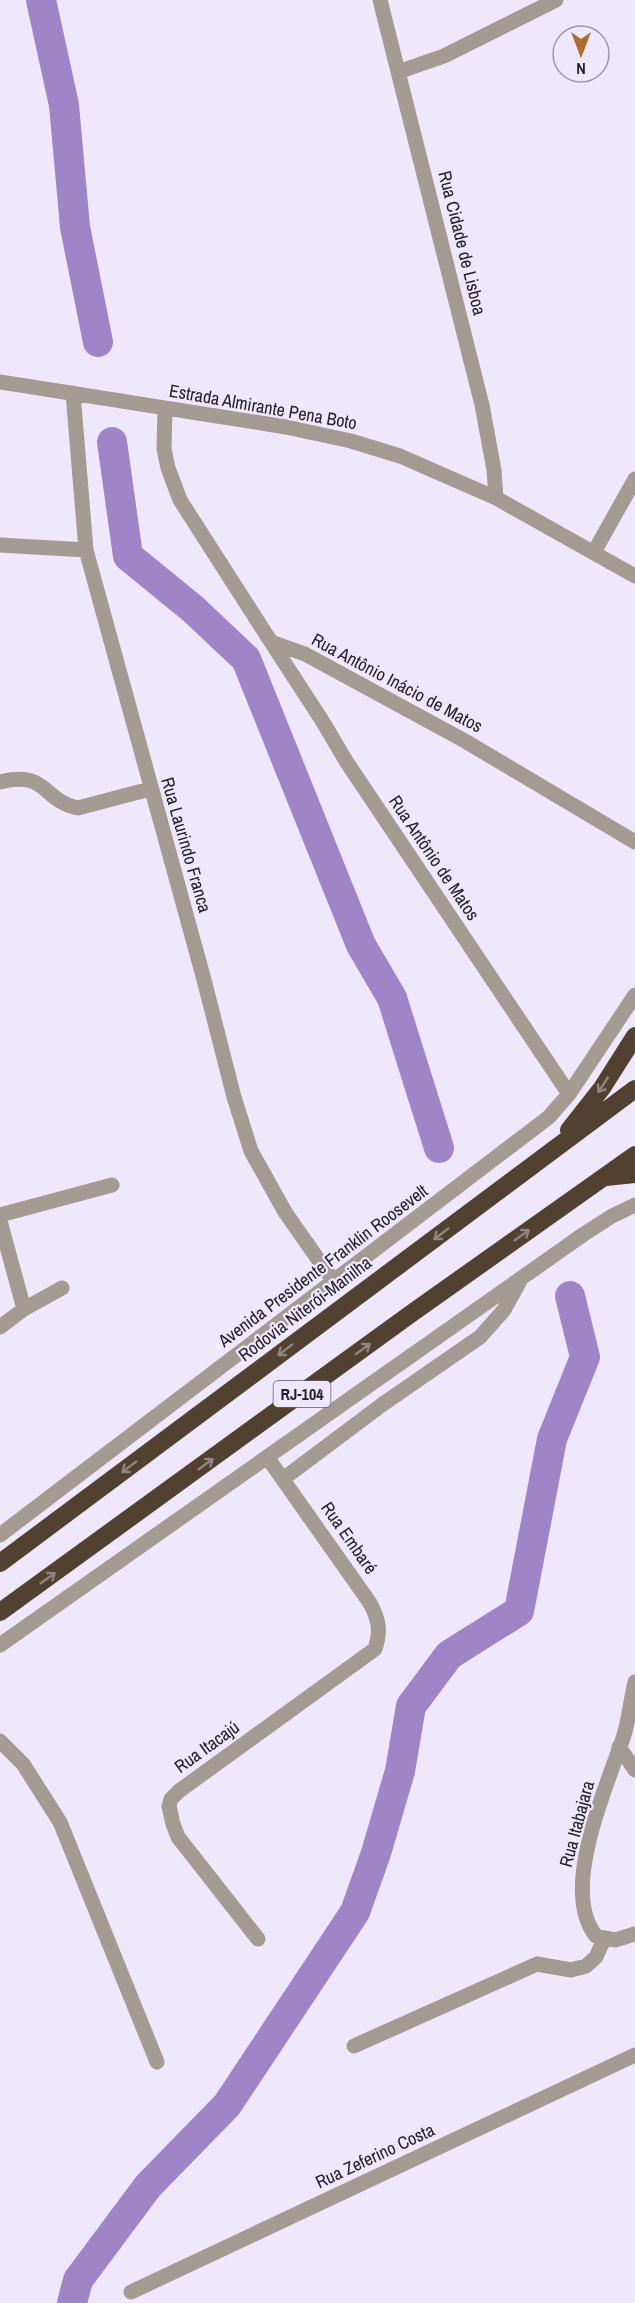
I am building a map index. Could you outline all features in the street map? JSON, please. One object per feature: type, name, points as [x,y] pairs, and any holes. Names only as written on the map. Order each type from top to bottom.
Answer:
[{"type":"highway","points":[[556,1148],[602,1088],[635,1036]]},
{"type":"highway","name":"Rodovia Niterói-Manilha","points":[[0,1563],[635,1089]]},
{"type":"highway","name":"RJ-104","points":[[0,1612],[412,1313],[635,1155]]},
{"type":"highway","points":[[605,1177],[635,1174]]},
{"type":"street","name":"Rua Cidade de Lisboa","points":[[380,0],[482,405],[494,470],[496,498]]},
{"type":"street","points":[[398,72],[444,56],[556,0]]},
{"type":"street","name":"Estrada Almirante Pena Boto","points":[[0,382],[286,427],[351,441],[400,456],[496,498],[635,576]]},
{"type":"street","name":"Rua Laurindo Franca","points":[[73,393],[86,550],[234,1097],[250,1151],[285,1212],[334,1282]]},
{"type":"street","points":[[165,409],[164,449],[168,468],[180,500],[271,642]]},
{"type":"street","points":[[594,552],[635,479]]},
{"type":"street","points":[[2,546],[86,550]]},
{"type":"street","name":"Rua Antônio Inácio de Matos","points":[[271,642],[305,654],[465,741],[635,842]]},
{"type":"street","name":"Rua Antônio de Matos","points":[[271,642],[346,761],[569,1094]]},
{"type":"street","points":[[0,782],[26,778],[36,781],[68,806],[78,808],[150,789]]},
{"type":"street","name":"Avenida Presidente Franklin Roosevelt","points":[[0,1535],[518,1143],[549,1117],[569,1094],[635,995]]},
{"type":"street","points":[[0,1215],[112,1185]]},
{"type":"street","points":[[0,1645],[521,1279],[612,1216],[635,1205]]},
{"type":"street","points":[[0,1221],[24,1310]]},
{"type":"street","points":[[283,1479],[383,1404],[480,1337],[504,1310],[521,1279]]},
{"type":"street","points":[[0,1327],[62,1288]]},
{"type":"street","name":"Rua Embaré","points":[[267,1457],[378,1617],[379,1629],[375,1649]]},
{"type":"street","name":"Rua Itacajú","points":[[258,1939],[178,1838],[170,1813],[171,1799],[178,1791],[375,1649]]},
{"type":"street","name":"Rua Itabajara","points":[[604,1939],[596,1936],[585,1918],[581,1898],[582,1878],[592,1834],[626,1736],[635,1682]]},
{"type":"street","points":[[626,1736],[635,1770]]},
{"type":"street","points":[[0,1741],[23,1764],[60,1822],[157,2062]]},
{"type":"street","points":[[354,2046],[537,1964],[571,1970],[586,1966],[596,1957],[604,1939],[615,1940],[635,1934]]},
{"type":"street","name":"Rua Zeferino Costa","points":[[131,2292],[635,2055]]},
{"type":"waterway","points":[[41,0],[64,105],[75,227],[98,342]]},
{"type":"waterway","points":[[112,442],[128,556],[193,609],[246,659],[361,945],[392,998],[439,1148]]},
{"type":"waterway","points":[[72,2303],[78,2280],[148,2186],[227,2105],[355,1912],[376,1853],[400,1771],[411,1706],[449,1655],[519,1611],[552,1439],[585,1357],[570,1296]]}]
